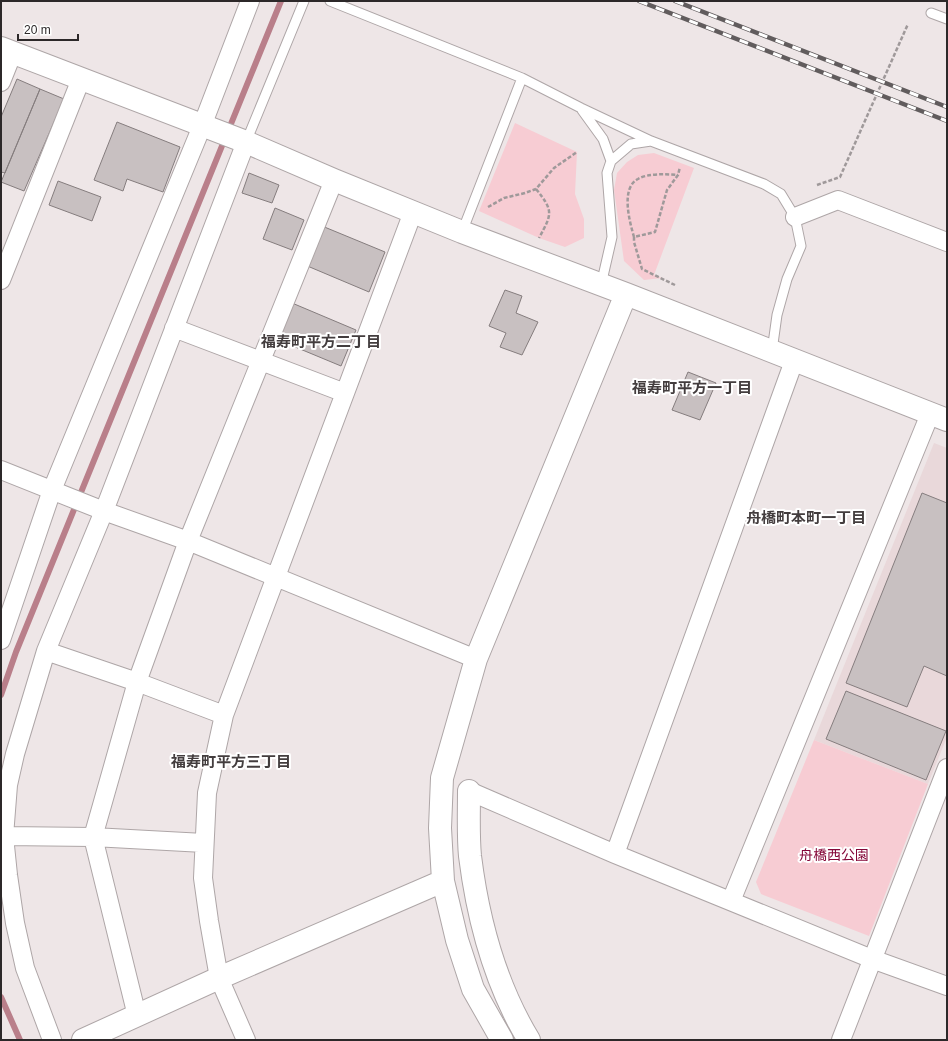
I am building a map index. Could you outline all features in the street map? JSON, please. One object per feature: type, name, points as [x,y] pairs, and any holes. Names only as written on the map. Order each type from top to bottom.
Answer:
[{"type":"street","points":[[1,640],[59,493],[210,129],[250,1]]},
{"type":"street","points":[[1,82],[7,50],[242,141],[462,232],[626,294],[938,417],[731,901]]},
{"type":"street","points":[[1,280],[5,260],[81,79]]},
{"type":"street","points":[[52,1040],[25,968],[15,923],[4,836],[8,786],[15,754],[46,651],[98,509],[174,328],[242,141]]},
{"type":"street","points":[[137,1016],[93,837],[137,682],[188,541],[334,180]]},
{"type":"street","points":[[795,217],[838,200],[947,242]]},
{"type":"street","points":[[246,1040],[219,978],[209,921],[203,878],[207,793],[224,715],[413,212]]},
{"type":"street","points":[[502,1040],[473,989],[458,940],[443,881],[440,828],[442,778],[476,659],[626,294]]},
{"type":"street","points":[[174,328],[345,393]]},
{"type":"street","points":[[615,854],[794,361]]},
{"type":"street","points":[[1,470],[98,509],[188,541],[476,659]]},
{"type":"street","points":[[46,651],[137,682],[224,715]]},
{"type":"street","points":[[841,1040],[947,768]]},
{"type":"street","points":[[529,1040],[521,1027],[500,982],[486,942],[476,894],[470,854],[469,792],[615,854],[872,959],[947,986]]},
{"type":"street","points":[[4,836],[93,837],[204,843]]},
{"type":"street","points":[[83,1040],[219,978],[443,881]]},
{"type":"lane","points":[[242,141],[304,1]]},
{"type":"lane","points":[[330,1],[522,78],[651,141],[764,184],[781,194],[795,217],[801,246],[787,279],[777,315],[772,351]]},
{"type":"lane","points":[[931,13],[947,19]]},
{"type":"lane","points":[[462,232],[522,78]]},
{"type":"lane","points":[[581,108],[603,139],[611,161]]},
{"type":"lane","points":[[601,285],[612,237],[607,173],[611,161],[631,144],[651,141]]},
{"type":"path","points":[[817,185],[840,177],[908,24]]},
{"type":"path","points":[[486,208],[504,198],[536,189],[554,168],[577,152]]},
{"type":"path","points":[[634,237],[655,232],[667,190],[678,175],[681,163]]},
{"type":"path","points":[[675,285],[642,268],[628,217],[628,206],[629,192],[633,182],[639,178],[656,174],[678,175]]},
{"type":"path","points":[[536,189],[546,201],[550,211],[548,222],[539,238]]},
{"type":"shaded area","points":[[934,443],[947,448],[947,737],[928,784],[814,740]]},
{"type":"green space","points":[[515,123],[577,152],[575,194],[584,219],[584,238],[565,247],[539,238],[479,211]]},
{"type":"green space","points":[[654,153],[694,168],[654,275],[662,278],[644,280],[624,261],[614,190],[617,173],[627,162],[638,155]]},
{"type":"green space","name":"舟橋西公園","points":[[814,740],[928,784],[869,936],[761,894],[756,882]]},
{"type":"building","points":[[17,79],[40,89],[5,173],[1,172],[1,117]]},
{"type":"building","points":[[40,89],[64,99],[24,191],[1,182]]},
{"type":"building","points":[[117,122],[180,147],[163,192],[127,179],[123,191],[94,180]]},
{"type":"building","points":[[249,173],[279,185],[272,203],[242,193]]},
{"type":"building","points":[[58,181],[101,197],[92,221],[49,205]]},
{"type":"building","points":[[275,208],[304,220],[292,250],[263,239]]},
{"type":"building","points":[[322,226],[385,252],[369,292],[305,265]]},
{"type":"building","points":[[505,290],[522,296],[516,313],[538,322],[522,355],[500,347],[506,333],[489,326]]},
{"type":"building","points":[[292,303],[356,330],[341,366],[276,339]]},
{"type":"building","points":[[688,372],[716,383],[700,420],[672,410]]},
{"type":"building","points":[[922,493],[947,503],[947,676],[924,666],[907,707],[846,683]]},
{"type":"building","points":[[846,691],[946,731],[926,780],[826,739]]},
{"type":"waterway","points":[[1,695],[16,652],[281,1]]},
{"type":"waterway","points":[[1,997],[20,1040]]},
{"type":"railway","points":[[639,1],[947,121]]},
{"type":"railway","points":[[675,1],[947,107]]},
{"type":"district","name":"福寿町平方二丁目","points":[[321,342]]},
{"type":"district","name":"福寿町平方一丁目","points":[[692,388]]},
{"type":"district","name":"舟橋町本町一丁目","points":[[806,518]]},
{"type":"district","name":"福寿町平方三丁目","points":[[231,762]]}]
